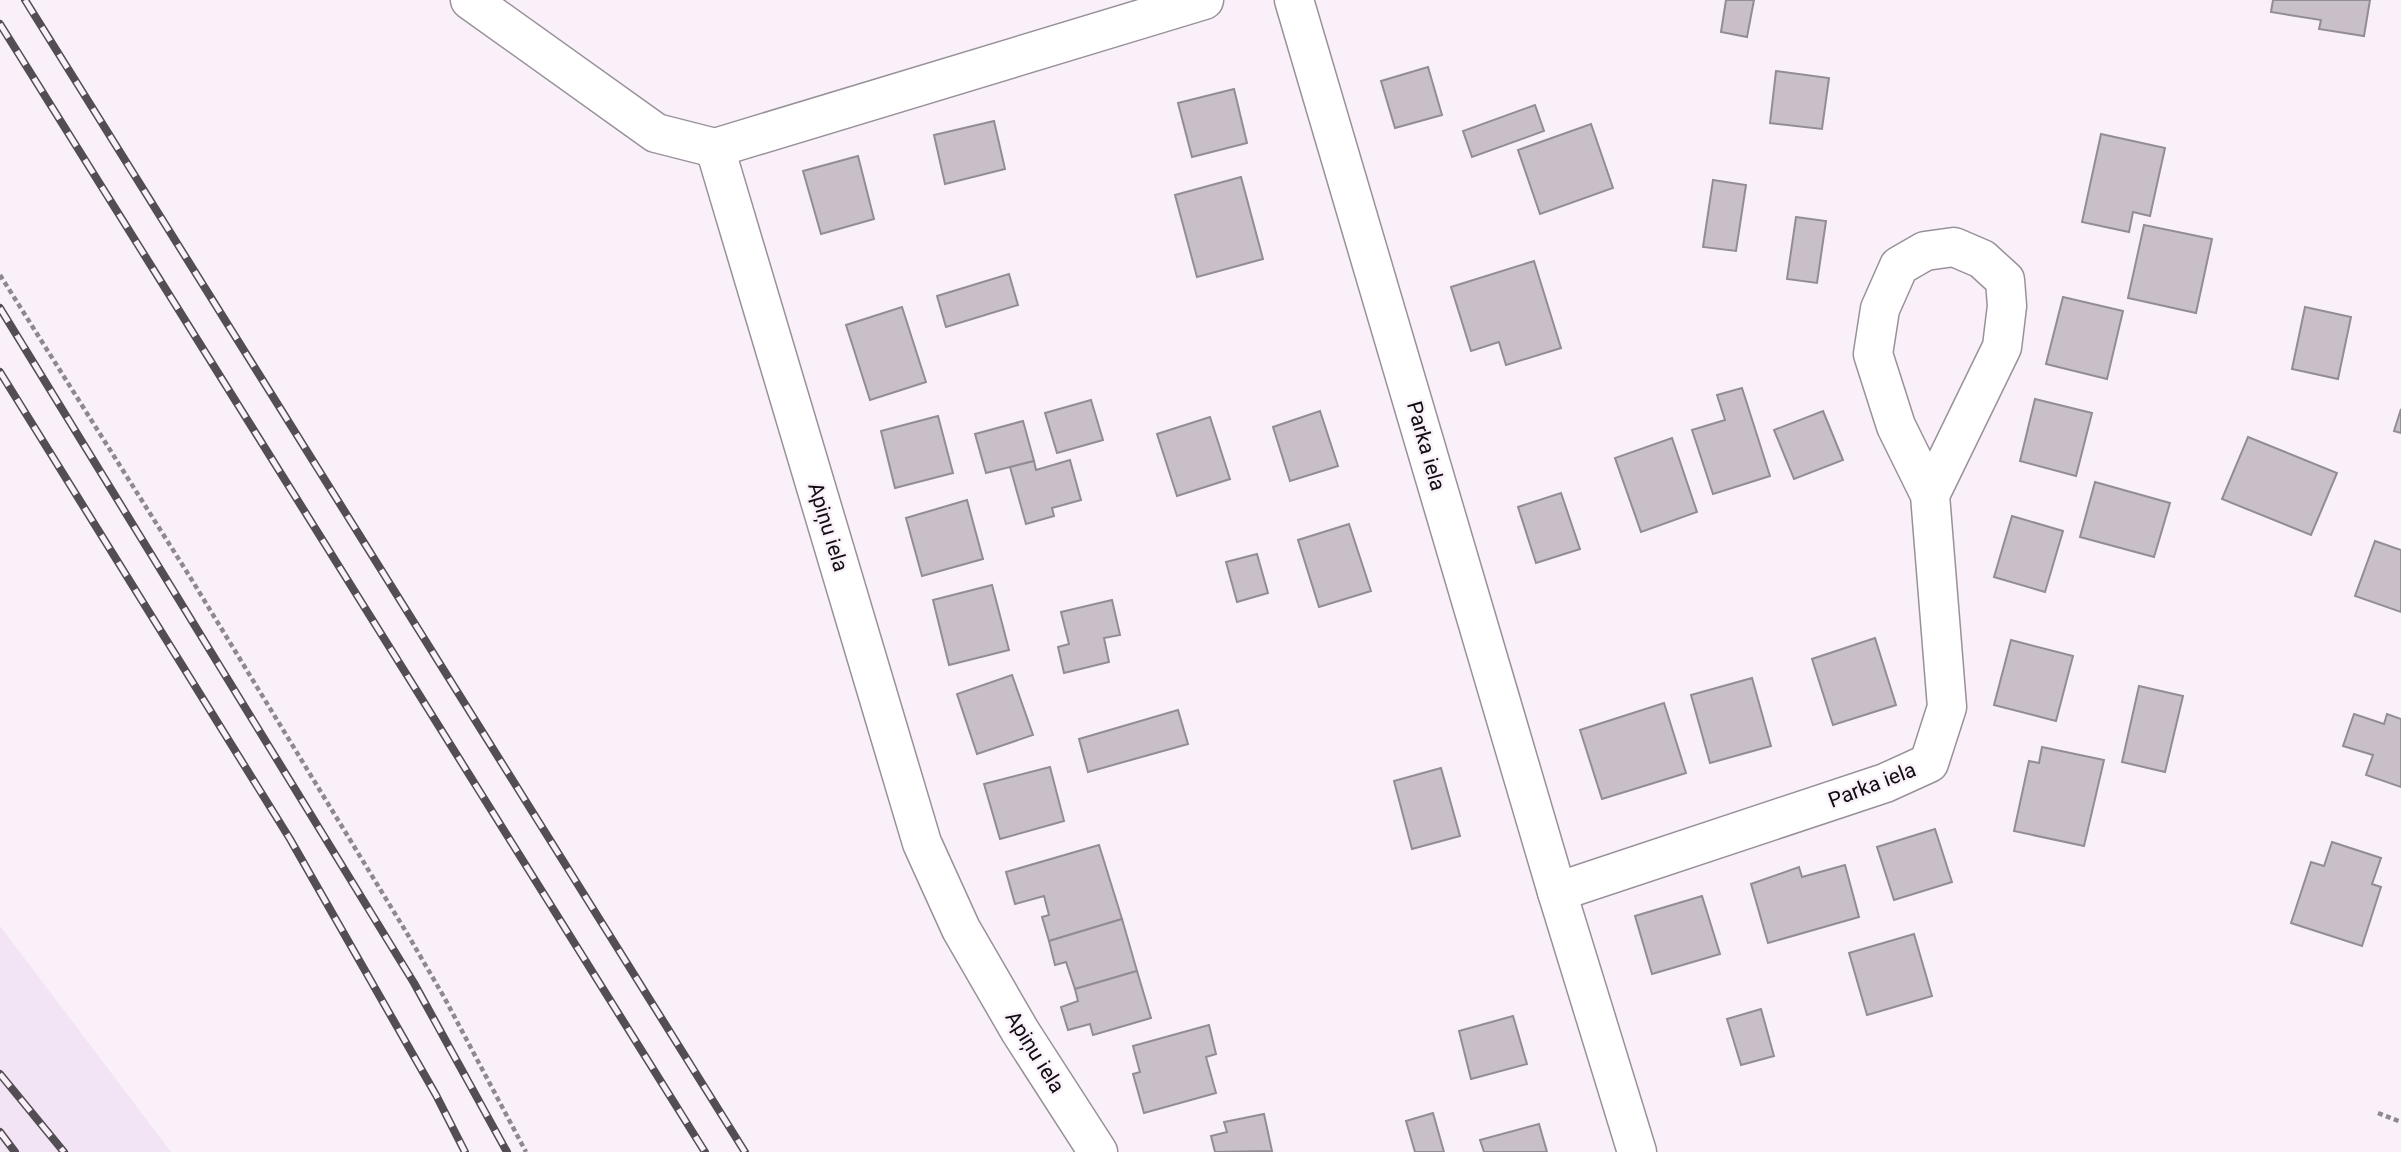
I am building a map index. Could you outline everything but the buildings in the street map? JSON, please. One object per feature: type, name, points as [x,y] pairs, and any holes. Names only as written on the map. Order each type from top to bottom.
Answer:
[{"type":"street","points":[[470,0],[656,133],[715,148],[1203,0]]},
{"type":"street","name":"Parka iela","points":[[1294,0],[1557,892],[1637,1152]]},
{"type":"street","name":"Apiņu iela","points":[[715,148],[922,843],[961,929],[1020,1031],[1098,1152]]},
{"type":"street","name":"Parka iela","points":[[1557,892],[1885,783],[1929,764],[1947,706],[1930,495],[1896,426],[1873,354],[1880,309],[1899,267],[1925,251],[1954,247],[1982,259],[2005,280],[2007,306],[2002,347],[1930,495]]},
{"type":"path","points":[[0,275],[190,577],[408,935],[526,1152]]},
{"type":"path","points":[[2378,1113],[2401,1122]]},
{"type":"shaded area","points":[[0,926],[171,1152],[0,1152]]},
{"type":"railway","points":[[25,0],[745,1152]]},
{"type":"railway","points":[[0,24],[705,1152]]},
{"type":"railway","points":[[0,308],[414,983],[507,1152]]},
{"type":"railway","points":[[0,372],[290,839],[436,1095],[465,1152]]},
{"type":"railway","points":[[0,1074],[64,1152]]},
{"type":"railway","points":[[0,1132],[15,1152]]}]
